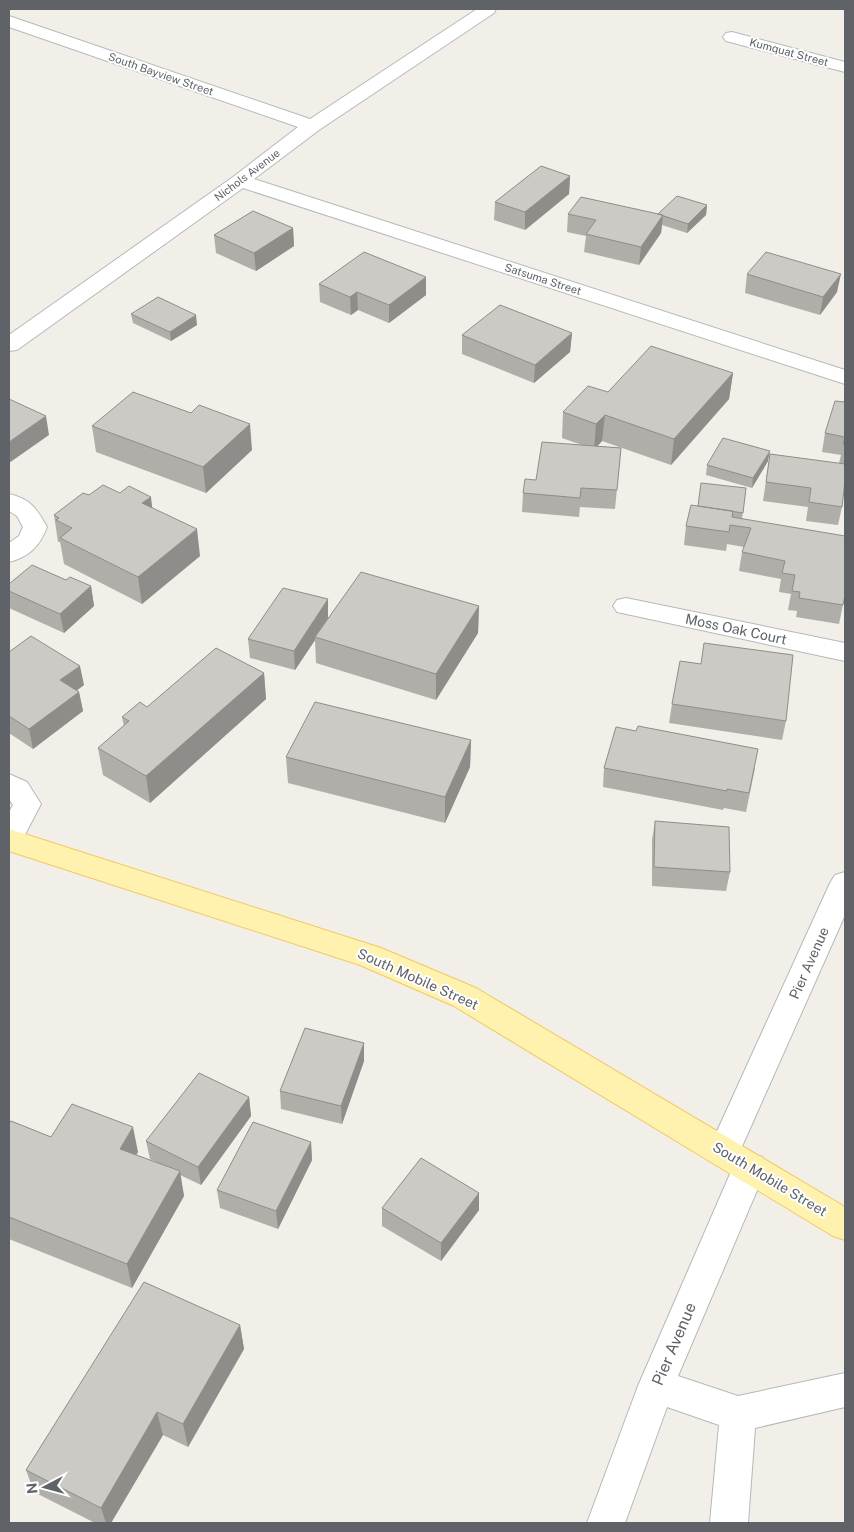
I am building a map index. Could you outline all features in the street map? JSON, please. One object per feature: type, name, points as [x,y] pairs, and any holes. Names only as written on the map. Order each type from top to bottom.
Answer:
[{"type":"main road","name":"South Mobile Street","points":[[9,839],[370,956],[465,997],[845,1225]]},
{"type":"street","name":"Nichols Avenue","points":[[9,344],[240,181],[312,126],[488,9]]},
{"type":"street","name":"South Bayview Street","points":[[9,21],[312,126]]},
{"type":"street","name":"Kumquat Street","points":[[732,37],[845,67]]},
{"type":"street","name":"Satsuma Street","points":[[240,181],[845,378]]},
{"type":"street","points":[[9,501],[26,511],[34,526],[30,540],[9,554]]},
{"type":"street","name":"Moss Oak Court","points":[[626,606],[845,652]]},
{"type":"street","points":[[9,784],[17,789],[27,804],[9,839]]},
{"type":"street","name":"Pier Avenue","points":[[606,1523],[737,1159],[845,883]]},
{"type":"street","points":[[656,1386],[738,1414],[845,1390]]},
{"type":"street","points":[[729,1523],[738,1414]]},
{"type":"building","points":[[541,166],[570,176],[525,212],[495,202]]},
{"type":"building","points":[[677,196],[707,205],[688,224],[658,214]]},
{"type":"building","points":[[581,197],[663,215],[641,247],[586,234],[596,220],[568,214]]},
{"type":"building","points":[[253,211],[293,228],[254,253],[214,235]]},
{"type":"building","points":[[364,252],[426,277],[389,305],[357,292],[350,297],[319,284]]},
{"type":"building","points":[[766,252],[841,274],[823,297],[747,274]]},
{"type":"building","points":[[158,297],[196,315],[170,332],[131,314]]},
{"type":"building","points":[[500,305],[572,333],[535,365],[462,335]]},
{"type":"building","points":[[651,346],[733,373],[674,439],[605,415],[596,424],[563,412],[588,386],[608,392]]},
{"type":"building","points":[[133,392],[191,413],[199,405],[250,424],[203,467],[92,426]]},
{"type":"building","points":[[9,399],[46,416],[9,442]]},
{"type":"building","points":[[835,401],[845,402],[845,437],[825,433]]},
{"type":"building","points":[[723,438],[770,451],[753,478],[707,465]]},
{"type":"building","points":[[542,442],[621,448],[617,490],[581,488],[580,498],[523,493],[525,479],[536,480]]},
{"type":"building","points":[[770,454],[845,464],[842,507],[809,502],[811,488],[766,482]]},
{"type":"building","points":[[701,483],[746,488],[743,513],[698,506]]},
{"type":"building","points":[[103,485],[120,493],[129,486],[151,497],[142,503],[197,529],[138,577],[60,538],[72,528],[56,520],[59,518],[54,515],[83,493],[89,495]]},
{"type":"building","points":[[691,505],[733,511],[732,517],[845,536],[845,595],[843,605],[799,598],[800,592],[792,591],[795,575],[782,573],[785,561],[742,552],[751,528],[730,525],[729,532],[686,526]]},
{"type":"building","points":[[32,565],[66,580],[70,577],[91,586],[60,614],[9,591],[9,584]]},
{"type":"building","points":[[361,572],[479,606],[436,674],[315,637]]},
{"type":"building","points":[[283,588],[328,599],[294,651],[248,639]]},
{"type":"building","points":[[31,636],[80,666],[60,680],[79,692],[29,729],[9,716],[9,652]]},
{"type":"building","points":[[704,643],[793,655],[786,721],[672,704],[680,661],[701,664]]},
{"type":"building","points":[[216,648],[264,673],[146,776],[98,748],[129,721],[122,717],[140,702],[147,707]]},
{"type":"building","points":[[315,702],[471,740],[445,797],[286,757]]},
{"type":"building","points":[[638,726],[758,749],[749,793],[727,789],[727,791],[604,768],[616,727],[636,731]]},
{"type":"building","points":[[655,821],[729,827],[730,872],[654,867]]},
{"type":"building","points":[[305,1028],[364,1043],[341,1106],[280,1091]]},
{"type":"building","points":[[199,1073],[249,1097],[198,1167],[146,1141]]},
{"type":"building","points":[[72,1104],[133,1127],[120,1149],[180,1171],[127,1264],[9,1217],[9,1124],[11,1121],[51,1137]]},
{"type":"building","points":[[253,1122],[311,1142],[276,1211],[217,1190]]},
{"type":"building","points":[[421,1158],[479,1193],[441,1243],[382,1208]]},
{"type":"building","points":[[144,1282],[240,1325],[183,1424],[157,1412],[101,1508],[26,1470]]}]
